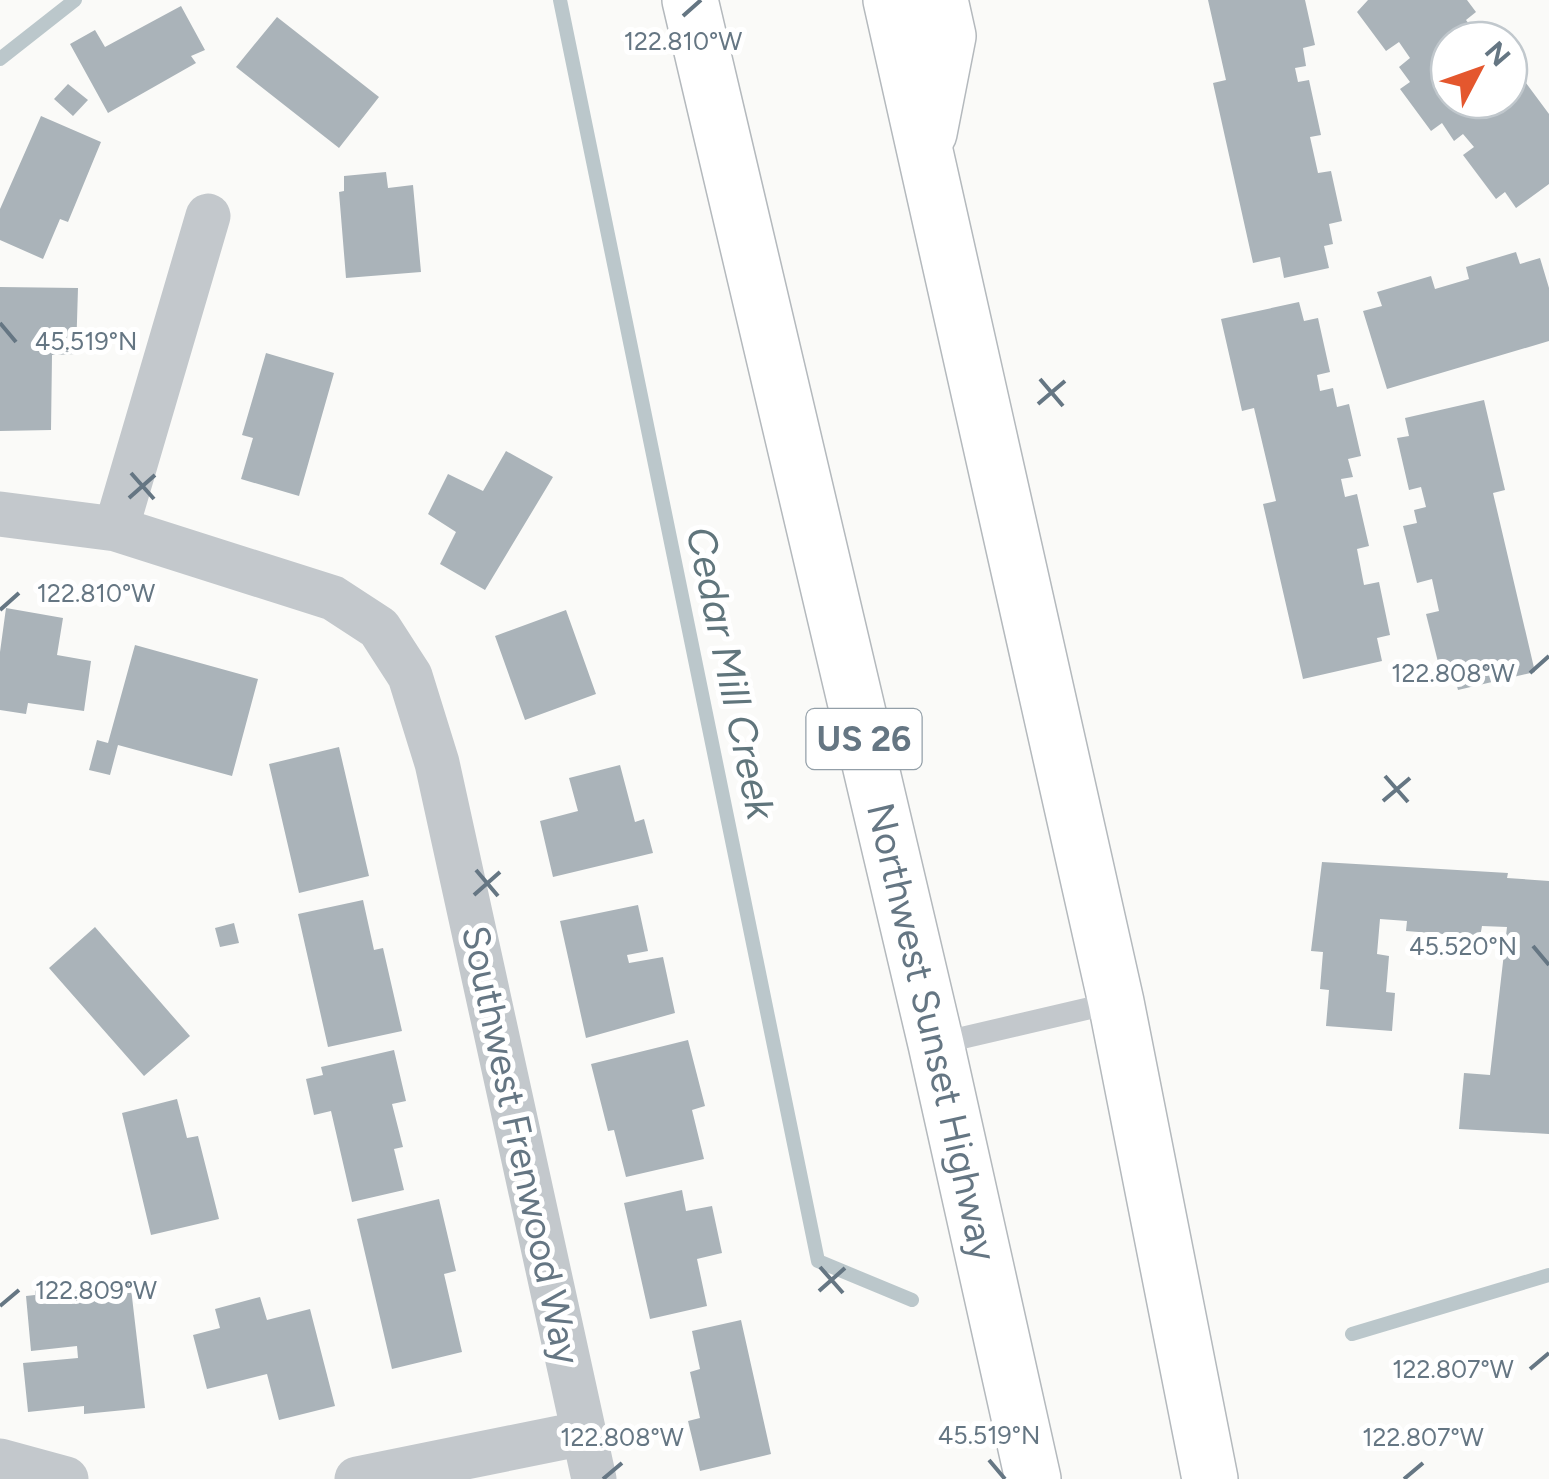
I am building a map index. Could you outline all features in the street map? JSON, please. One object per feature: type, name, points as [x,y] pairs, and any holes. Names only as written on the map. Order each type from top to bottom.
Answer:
[{"type":"highway","name":"Northwest Sunset Highway","points":[[690,0],[936,1044],[1034,1479]]},
{"type":"highway","points":[[891,0],[1116,1002],[1210,1479]]},
{"type":"highway","points":[[926,151],[948,36],[940,0]]},
{"type":"street","points":[[116,529],[208,216]]},
{"type":"street","name":"Southwest Frenwood Way","points":[[0,514],[116,529],[333,598],[378,628],[410,676],[437,763],[594,1479]]},
{"type":"street","points":[[357,1479],[584,1433]]},
{"type":"street","points":[[0,1461],[66,1479]]},
{"type":"lane","points":[[936,1044],[1116,1002]]},
{"type":"building","points":[[1208,0],[1305,0],[1315,45],[1303,48],[1306,66],[1295,68],[1298,82],[1309,80],[1321,135],[1310,137],[1318,173],[1331,171],[1342,221],[1329,224],[1333,244],[1324,246],[1329,268],[1284,278],[1280,257],[1253,263],[1213,83],[1226,80]]},
{"type":"building","points":[[1368,0],[1467,0],[1476,12],[1466,20],[1429,20],[1429,120],[1529,120],[1529,87],[1549,114],[1549,184],[1516,208],[1505,192],[1496,199],[1463,155],[1474,147],[1463,134],[1454,141],[1442,123],[1431,131],[1400,89],[1410,82],[1399,67],[1410,58],[1399,42],[1386,51],[1357,12]]},
{"type":"building","points":[[181,6],[205,50],[191,56],[196,63],[108,113],[70,44],[95,30],[105,47]]},
{"type":"building","points":[[277,17],[379,97],[339,148],[236,67]]},
{"type":"building","points":[[68,84],[88,100],[73,116],[54,99]]},
{"type":"building","points":[[41,116],[101,142],[68,222],[60,219],[43,259],[0,240],[0,209]]},
{"type":"building","points":[[386,172],[388,188],[413,185],[421,272],[346,278],[339,192],[344,191],[344,176]]},
{"type":"building","points":[[1516,252],[1520,264],[1540,258],[1549,288],[1549,341],[1387,389],[1363,311],[1382,306],[1377,292],[1431,276],[1435,289],[1469,279],[1466,267]]},
{"type":"building","points":[[0,287],[78,288],[76,354],[52,355],[51,430],[0,431]]},
{"type":"building","points":[[1299,302],[1304,321],[1318,318],[1330,372],[1317,375],[1320,391],[1333,388],[1337,407],[1349,404],[1361,456],[1348,459],[1353,477],[1341,479],[1345,497],[1357,494],[1369,546],[1357,549],[1364,585],[1379,582],[1390,635],[1377,638],[1382,661],[1303,679],[1263,504],[1276,501],[1254,408],[1242,411],[1221,319]]},
{"type":"building","points":[[266,353],[334,373],[299,496],[241,479],[253,438],[242,435]]},
{"type":"building","points":[[1484,400],[1505,490],[1493,493],[1535,672],[1458,690],[1451,663],[1439,666],[1426,614],[1439,611],[1432,579],[1417,583],[1403,526],[1417,523],[1414,510],[1426,507],[1421,487],[1409,490],[1397,438],[1409,436],[1405,418]]},
{"type":"building","points":[[506,451],[553,477],[485,590],[440,564],[456,532],[428,514],[448,474],[483,491]]},
{"type":"building","points":[[6,608],[63,618],[57,655],[91,661],[84,711],[28,703],[26,714],[0,710],[0,652]]},
{"type":"building","points":[[566,610],[596,694],[525,720],[495,636]]},
{"type":"building","points":[[135,645],[258,679],[232,776],[118,745],[110,775],[89,770],[97,740],[108,743]]},
{"type":"building","points":[[339,747],[369,876],[299,893],[269,764]]},
{"type":"building","points":[[620,765],[635,822],[644,819],[653,853],[553,877],[540,821],[578,811],[569,778]]},
{"type":"building","points":[[1322,862],[1508,873],[1507,878],[1549,881],[1549,1134],[1459,1129],[1464,1073],[1490,1075],[1507,927],[1482,926],[1480,937],[1406,931],[1407,921],[1380,919],[1377,954],[1389,956],[1386,992],[1395,993],[1392,1031],[1326,1026],[1329,990],[1320,989],[1323,952],[1311,951]]},
{"type":"building","points":[[363,900],[374,950],[383,948],[402,1031],[328,1047],[298,914]]},
{"type":"building","points":[[638,905],[648,951],[627,955],[629,963],[663,957],[675,1013],[586,1038],[560,921]]},
{"type":"building","points":[[234,923],[239,943],[220,947],[215,928]]},
{"type":"building","points":[[95,927],[190,1036],[144,1076],[49,968]]},
{"type":"building","points":[[688,1040],[705,1106],[692,1110],[704,1159],[626,1177],[614,1130],[608,1131],[591,1064]]},
{"type":"building","points":[[394,1050],[406,1101],[392,1104],[403,1147],[394,1149],[404,1190],[352,1202],[331,1111],[314,1115],[306,1079],[323,1075],[321,1067]]},
{"type":"building","points":[[177,1099],[187,1138],[198,1136],[219,1219],[151,1235],[122,1113]]},
{"type":"building","points":[[682,1190],[686,1211],[712,1206],[722,1253],[697,1259],[707,1306],[650,1319],[624,1203]]},
{"type":"building","points":[[439,1199],[456,1271],[444,1274],[462,1352],[392,1369],[357,1219]]},
{"type":"building","points":[[130,1280],[145,1408],[84,1414],[84,1406],[28,1412],[23,1363],[78,1358],[77,1346],[31,1351],[26,1296],[35,1295],[35,1289]]},
{"type":"building","points":[[260,1297],[267,1320],[310,1309],[335,1406],[279,1420],[267,1374],[207,1389],[193,1335],[220,1328],[215,1309]]},
{"type":"building","points":[[741,1320],[771,1454],[700,1471],[688,1421],[700,1418],[690,1372],[700,1369],[692,1331]]},
{"type":"waterway","name":"Cedar Mill Creek","points":[[0,59],[75,0]]},
{"type":"waterway","name":"Cedar Mill Creek","points":[[560,0],[818,1261],[912,1300]]},
{"type":"waterway","name":"Cedar Mill Creek","points":[[1352,1334],[1549,1275]]}]
